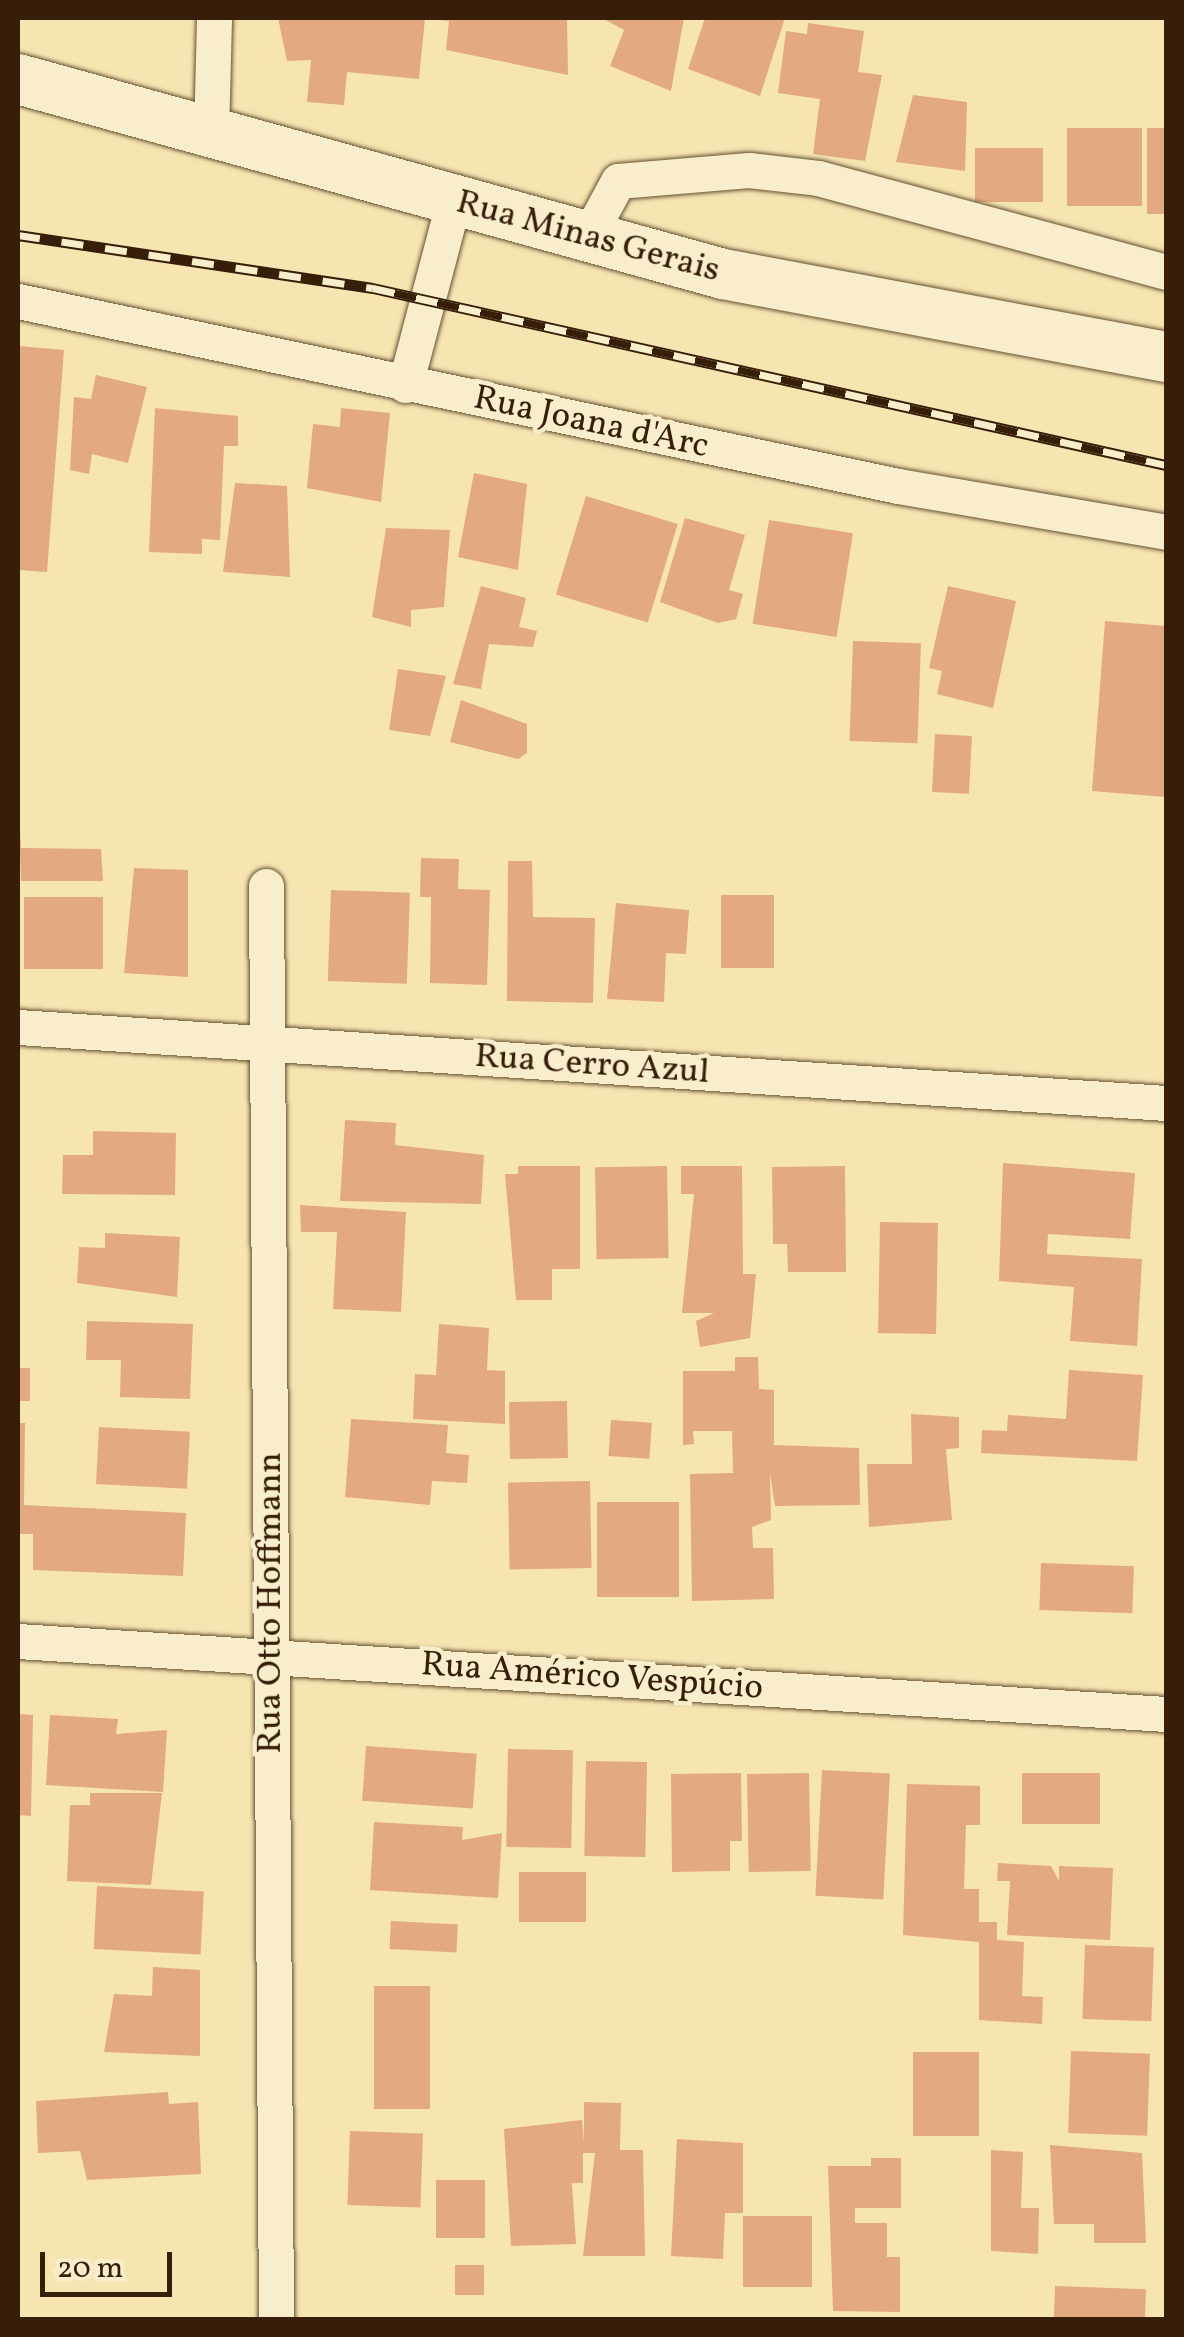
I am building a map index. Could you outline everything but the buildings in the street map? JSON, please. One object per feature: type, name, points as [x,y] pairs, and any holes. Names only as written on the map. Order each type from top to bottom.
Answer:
[{"type":"main road","name":"Rua Minas Gerais","points":[[18,79],[586,240],[1166,358]]},
{"type":"street","points":[[212,134],[214,18]]},
{"type":"street","points":[[586,240],[618,181],[748,170],[818,178],[1166,272]]},
{"type":"street","points":[[405,385],[453,202]]},
{"type":"street","name":"Rua Joana d'Arc","points":[[18,301],[405,385],[1166,532]]},
{"type":"street","name":"Rua Otto Hoffmann","points":[[266,886],[276,2320]]},
{"type":"street","name":"Rua Cerro Azul","points":[[18,1028],[1166,1103]]},
{"type":"street","name":"Rua Américo Vespúcio","points":[[18,1641],[1166,1714]]},
{"type":"railway","points":[[18,235],[373,288],[1166,465]]}]
